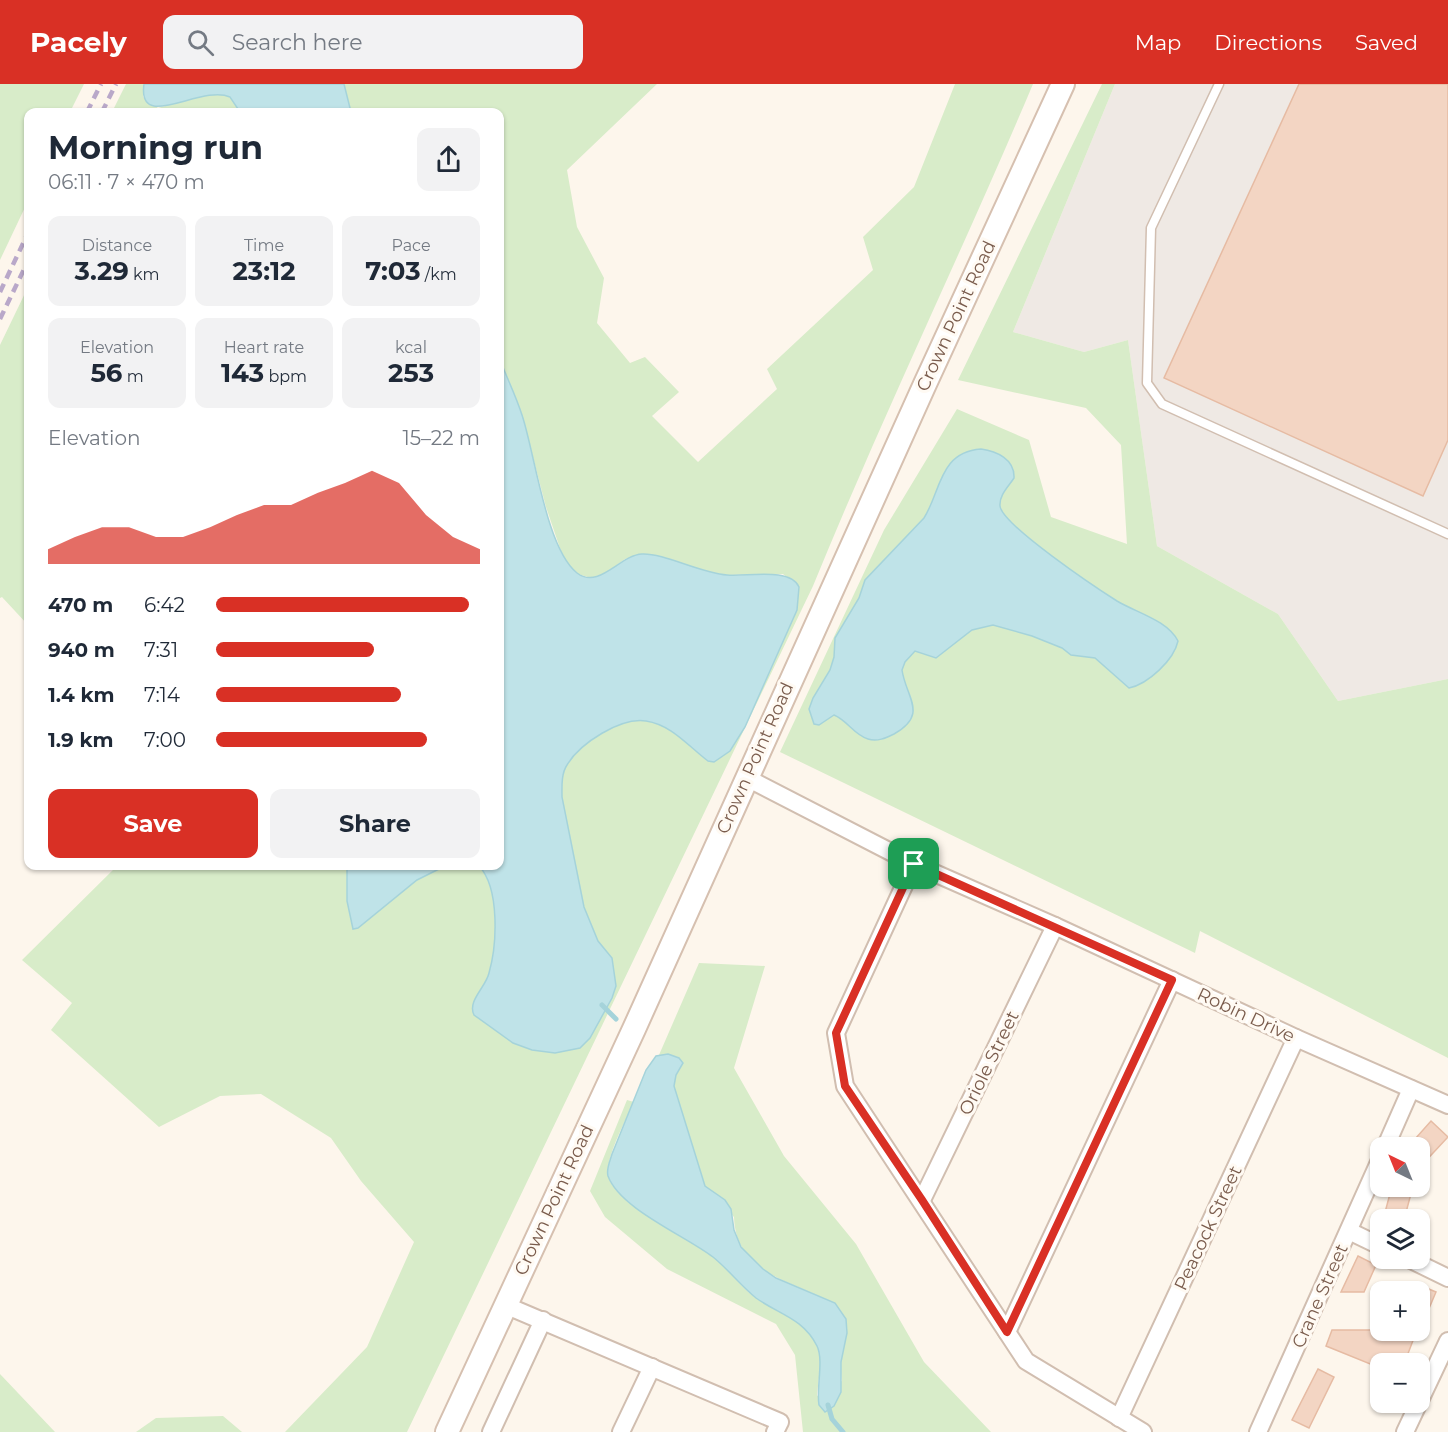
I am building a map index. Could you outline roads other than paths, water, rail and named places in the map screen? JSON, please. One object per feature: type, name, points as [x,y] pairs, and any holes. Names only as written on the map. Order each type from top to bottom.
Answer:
[{"type":"main road","name":"Crown Point Road","points":[[447,1432],[1063,84]]},
{"type":"street","name":"Robin Drive","points":[[747,778],[914,864],[1448,1105]]},
{"type":"street","points":[[914,864],[836,1033],[845,1086],[1026,1361],[1143,1432]]},
{"type":"street","name":"Oriole Street","points":[[922,1200],[1055,926]]},
{"type":"street","points":[[1007,1332],[1172,980]]},
{"type":"street","name":"Peacock Street","points":[[1119,1418],[1296,1038]]},
{"type":"street","points":[[1390,1137],[1411,1089]]},
{"type":"street","name":"Crane Street","points":[[1258,1432],[1370,1183]]},
{"type":"street","points":[[1349,1231],[1370,1241]]},
{"type":"street","points":[[1430,1269],[1448,1278]]},
{"type":"street","points":[[505,1305],[780,1422],[775,1432]]},
{"type":"street","points":[[491,1432],[543,1320]]},
{"type":"street","points":[[1405,1432],[1448,1341]]},
{"type":"street","points":[[621,1432],[652,1366]]},
{"type":"lane","points":[[1219,84],[1151,228],[1147,383],[1162,404],[1448,534]]},
{"type":"water","points":[[144,84],[344,84],[350,108],[237,108],[230,97],[218,95],[203,96],[160,106],[150,105],[144,98]]},
{"type":"water","points":[[504,370],[522,415],[549,522],[566,561],[577,573],[585,577],[601,575],[626,560],[642,554],[727,575],[767,574],[787,577],[799,587],[797,610],[745,727],[730,751],[714,762],[708,761],[672,731],[655,723],[636,721],[613,727],[591,740],[581,748],[565,769],[562,797],[584,907],[598,941],[612,958],[616,986],[590,1038],[580,1048],[555,1053],[532,1050],[513,1043],[474,1015],[473,1004],[489,973],[494,948],[494,902],[482,870],[504,870]]},
{"type":"water","points":[[981,449],[1004,457],[1011,466],[1014,478],[1003,494],[1000,506],[1016,527],[1072,571],[1117,601],[1167,628],[1178,641],[1176,648],[1166,663],[1152,676],[1129,688],[1095,658],[1071,655],[1062,648],[1032,636],[993,625],[972,630],[936,658],[915,651],[905,662],[902,670],[913,712],[911,720],[905,727],[894,734],[871,740],[863,737],[834,715],[819,725],[814,724],[809,709],[830,670],[834,657],[835,638],[859,598],[865,580],[924,518],[949,465],[957,457],[967,452]]},
{"type":"water","points":[[347,870],[437,870],[417,880],[358,928],[353,929],[347,901]]},
{"type":"water","points":[[668,1054],[679,1058],[683,1063],[676,1075],[674,1086],[705,1186],[725,1200],[731,1209],[734,1230],[741,1247],[763,1269],[776,1278],[835,1303],[846,1319],[847,1333],[841,1362],[841,1392],[834,1406],[825,1412],[819,1405],[818,1398],[819,1352],[805,1329],[756,1298],[713,1257],[639,1211],[615,1188],[608,1176],[612,1154],[646,1070],[656,1056]]},
{"type":"waterway","points":[[602,1005],[616,1019]]},
{"type":"waterway","points":[[828,1405],[832,1419],[843,1432]]},
{"type":"railway","points":[[89,108],[101,84]]},
{"type":"railway","points":[[104,108],[116,84]]},
{"type":"railway","points":[[0,292],[24,241]]},
{"type":"railway","points":[[0,319],[24,269]]}]
